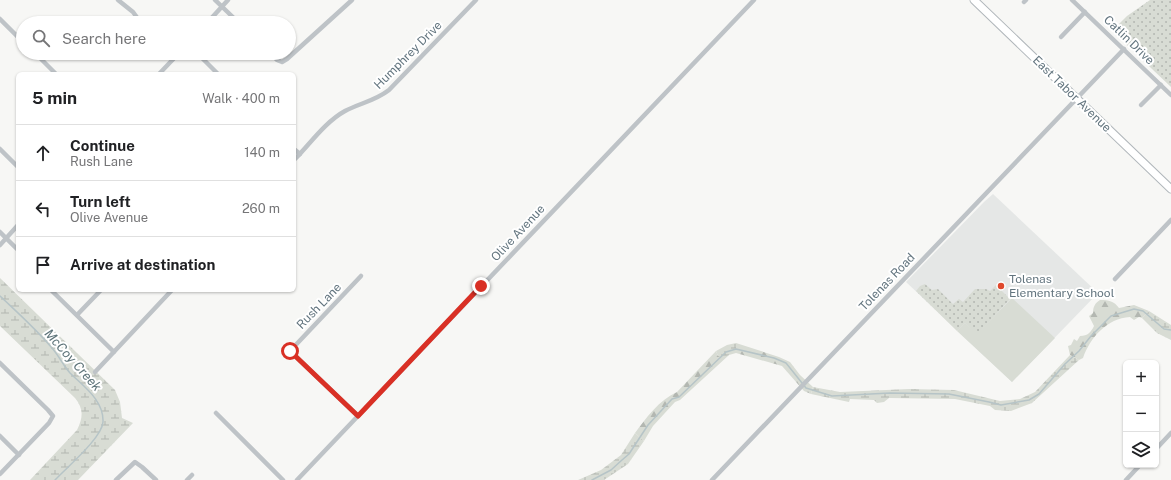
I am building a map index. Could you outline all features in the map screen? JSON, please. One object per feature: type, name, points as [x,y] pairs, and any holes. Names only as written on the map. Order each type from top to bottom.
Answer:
[{"type":"main road","name":"East Tabor Avenue","points":[[974,0],[1171,189]]},
{"type":"street","points":[[118,0],[136,16]]},
{"type":"street","points":[[215,0],[232,16]]},
{"type":"street","points":[[214,16],[228,0]]},
{"type":"street","points":[[296,52],[352,0]]},
{"type":"street","name":"Humphrey Drive","points":[[296,158],[331,121],[344,112],[381,96],[390,90],[476,0]]},
{"type":"street","name":"Olive Avenue","points":[[297,480],[754,0]]},
{"type":"street","name":"Catlin Drive","points":[[1072,0],[1171,95]]},
{"type":"street","points":[[1061,37],[1085,12]]},
{"type":"street","points":[[1,22],[16,36]]},
{"type":"street","name":"Tolenas Road","points":[[712,480],[1124,49]]},
{"type":"street","points":[[42,60],[54,72]]},
{"type":"street","points":[[161,72],[173,60]]},
{"type":"street","points":[[204,60],[216,72]]},
{"type":"street","points":[[277,60],[282,62],[287,60]]},
{"type":"street","points":[[1141,105],[1161,85]]},
{"type":"street","points":[[0,149],[16,165]]},
{"type":"street","points":[[296,151],[300,154]]},
{"type":"street","points":[[1115,279],[1171,220]]},
{"type":"street","points":[[0,245],[16,227]]},
{"type":"street","points":[[0,232],[16,248]]},
{"type":"street","name":"Rush Lane","points":[[358,416],[290,351],[361,276]]},
{"type":"street","points":[[53,292],[114,352]]},
{"type":"street","points":[[77,315],[99,292]]},
{"type":"street","points":[[95,372],[170,292]]},
{"type":"street","points":[[0,363],[53,416],[49,423],[0,474]]},
{"type":"street","points":[[216,413],[283,480]]},
{"type":"street","points":[[1159,445],[1171,433]]},
{"type":"street","points":[[0,436],[19,455]]},
{"type":"street","points":[[116,480],[135,462],[156,480]]},
{"type":"street","points":[[1126,480],[1137,468]]},
{"type":"street","points":[[187,480],[192,475]]},
{"type":"shaded area","name":"Tolenas Elementary School","points":[[993,194],[1098,293],[1012,382],[906,282]]},
{"type":"green space","points":[[1150,0],[1171,0],[1171,87],[1112,31],[1127,16]]},
{"type":"green space","points":[[0,278],[115,390],[120,402],[122,418],[133,423],[78,480],[30,480],[77,430],[82,414],[80,406],[75,398],[0,326]]},
{"type":"green space","points":[[925,284],[932,290],[938,289],[953,304],[959,299],[963,302],[975,289],[986,289],[990,291],[996,285],[1010,299],[977,335],[965,323],[957,331],[916,291],[920,286]]},
{"type":"green space","points":[[1012,298],[1055,338],[1012,382],[957,331],[965,323],[977,334]]},
{"type":"green space","points":[[1100,300],[1111,301],[1119,308],[1134,305],[1149,311],[1142,318],[1139,317],[1134,320],[1130,317],[1122,318],[1107,325],[1100,330],[1090,343],[1083,358],[1079,360],[1070,355],[1068,346],[1071,345],[1074,339],[1077,341],[1080,336],[1089,333],[1092,330],[1094,326],[1089,316],[1093,313],[1095,305]]},
{"type":"green space","points":[[1149,311],[1171,325],[1171,340],[1157,333],[1142,318]]},
{"type":"green space","points":[[736,343],[790,362],[800,375],[813,387],[811,394],[804,391],[782,366],[736,353]]},
{"type":"green space","points":[[736,343],[736,353],[722,358],[718,356],[716,351],[727,345]]},
{"type":"green space","points":[[716,351],[718,356],[729,355],[680,400],[675,402],[653,426],[644,441],[635,433],[653,410],[670,395],[677,392]]},
{"type":"green space","points":[[1070,355],[1079,360],[1032,403],[1011,411],[995,410],[990,406],[955,399],[889,398],[884,402],[877,403],[874,400],[850,399],[849,402],[811,394],[813,387],[840,392],[909,389],[954,390],[1000,401],[1020,399],[1035,392]]},
{"type":"green space","points":[[635,433],[644,441],[628,464],[604,480],[578,480],[601,470],[621,455]]},
{"type":"waterway","name":"McCoy Creek","points":[[0,296],[52,348],[70,373],[92,394],[100,407],[103,422],[97,436],[55,480]]},
{"type":"waterway","points":[[592,480],[611,470],[629,454],[648,425],[672,399],[679,397],[726,352],[736,349],[774,358],[786,363],[806,388],[832,396],[890,393],[949,394],[1001,405],[1029,400],[1039,394],[1065,364],[1111,316],[1134,309],[1143,311],[1164,329],[1171,330]]},
{"type":"place","name":"Tolenas Elementary School","points":[[1001,286]]},
{"type":"route","points":[[290,351],[358,416],[481,286]]}]
